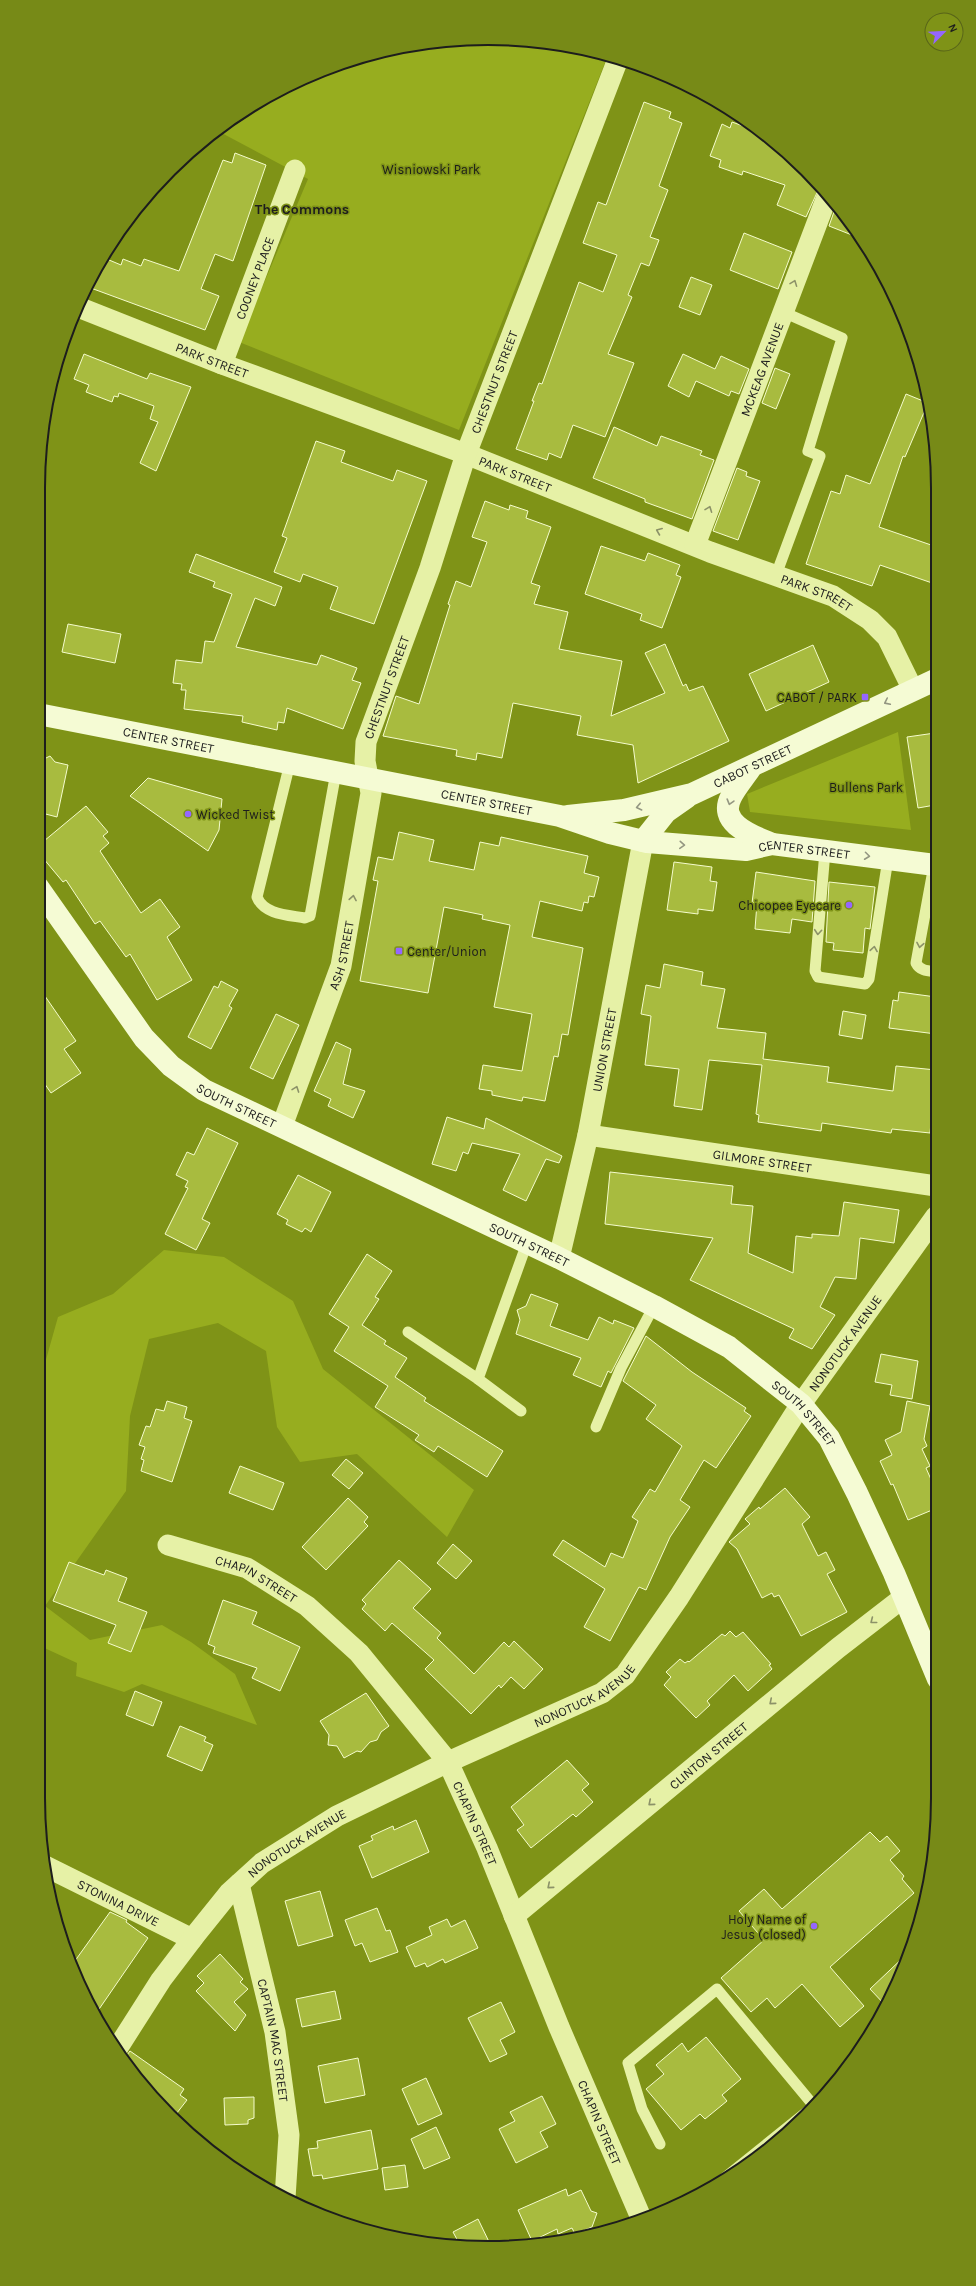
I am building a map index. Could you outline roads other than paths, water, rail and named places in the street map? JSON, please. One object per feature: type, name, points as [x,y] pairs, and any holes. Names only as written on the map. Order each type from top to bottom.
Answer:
[{"type":"main road","name":"CABOT STREET","points":[[560,816],[624,810],[692,794],[750,769],[931,682]]},
{"type":"main road","name":"CENTER STREET","points":[[45,715],[560,816],[610,833],[644,841],[746,850],[772,844],[931,864]]},
{"type":"main road","points":[[750,769],[730,798],[728,807],[736,826],[744,832],[772,844]]},
{"type":"main road","points":[[644,841],[666,812],[692,794]]},
{"type":"main road","name":"SOUTH STREET","points":[[45,897],[144,1038],[171,1066],[204,1090],[559,1258],[654,1306],[729,1347],[801,1404],[829,1438],[857,1493],[904,1597],[931,1662]]},
{"type":"street","name":"CHESTNUT STREET","points":[[368,778],[365,761],[366,742],[430,568],[466,454],[616,64]]},
{"type":"street","name":"COONEY PLACE","points":[[222,364],[295,170]]},
{"type":"street","name":"MCKEAG AVENUE","points":[[695,546],[825,201]]},
{"type":"street","name":"PARK STREET","points":[[83,309],[222,364],[466,454],[695,546],[833,596],[870,620],[887,637],[913,690]]},
{"type":"street","name":"ASH STREET","points":[[282,1126],[341,966],[365,839],[371,793],[368,778]]},
{"type":"street","name":"UNION STREET","points":[[559,1258],[588,1135],[644,841]]},
{"type":"street","name":"GILMORE STREET","points":[[588,1135],[931,1185]]},
{"type":"street","name":"NONOTUCK AVENUE","points":[[120,2044],[161,1980],[192,1939],[229,1893],[262,1863],[337,1816],[448,1762],[602,1693],[624,1676],[679,1597],[801,1404],[931,1223]]},
{"type":"street","name":"CHAPIN STREET","points":[[168,1545],[247,1568],[307,1606],[359,1653],[448,1762],[639,2214]]},
{"type":"street","name":"CLINTON STREET","points":[[514,1916],[838,1648],[904,1597]]},
{"type":"street","name":"STONINA DRIVE","points":[[51,1869],[192,1939]]},
{"type":"street","name":"CAPTAIN MAC STREET","points":[[238,1884],[275,2032],[289,2135],[285,2192]]},
{"type":"lane","points":[[776,575],[820,456],[808,451],[842,338],[783,312]]},
{"type":"lane","points":[[290,763],[257,897],[259,903],[268,910],[305,918],[310,916],[336,772]]},
{"type":"lane","points":[[825,851],[815,971],[818,977],[865,984],[869,979],[888,859]]},
{"type":"lane","points":[[931,886],[916,963],[918,967],[931,971]]},
{"type":"lane","points":[[478,1379],[527,1243]]},
{"type":"lane","points":[[596,1427],[622,1368],[654,1306]]},
{"type":"lane","points":[[408,1332],[478,1379],[521,1411]]},
{"type":"lane","points":[[660,2144],[642,2109],[628,2063],[717,1989],[810,2101]]},
{"type":"place","name":"CABOT / PARK","points":[[865,697]]},
{"type":"place","name":"Wicked Twist","points":[[188,814]]},
{"type":"place","name":"Chicopee Eyecare","points":[[849,905]]},
{"type":"place","name":"Center/Union","points":[[399,951]]},
{"type":"place","name":"Holy Name of Jesus (closed)","points":[[814,1926]]},
{"type":"district","name":"The Commons","points":[[302,209]]},
{"type":"park label","name":"Wisniowski Park","points":[[431,169]]},
{"type":"park label","name":"Bullens Park","points":[[866,787]]}]
